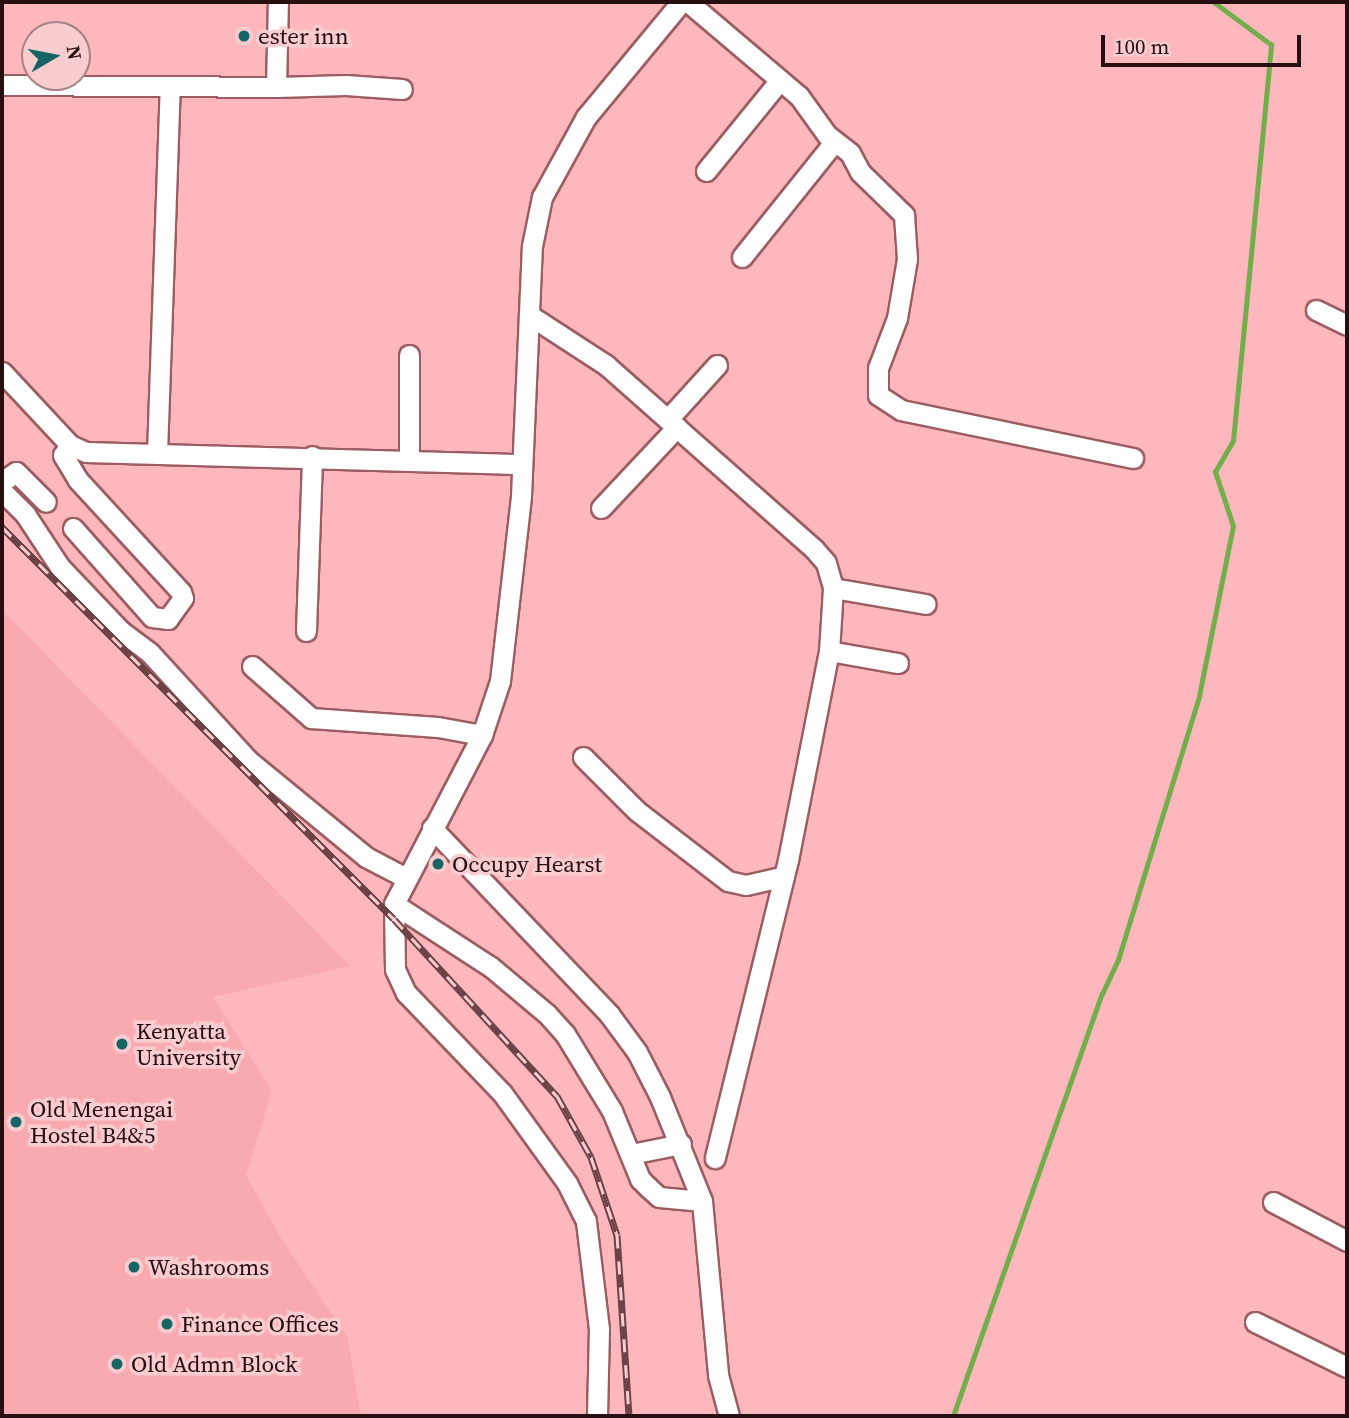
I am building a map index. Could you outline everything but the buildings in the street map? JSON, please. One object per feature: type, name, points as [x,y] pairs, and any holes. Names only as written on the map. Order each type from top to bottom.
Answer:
[{"type":"street","points":[[276,87],[278,2]]},
{"type":"street","points":[[597,1416],[599,1328],[586,1220],[566,1183],[502,1093],[406,993],[395,969],[394,904],[482,735],[500,681],[522,464],[533,246],[542,197],[586,117],[678,3],[799,96],[834,142],[850,153],[860,172],[896,207],[908,226],[897,318],[878,368],[878,395],[901,410],[1133,458]]},
{"type":"street","points":[[706,171],[780,80]]},
{"type":"street","points":[[2,85],[346,85],[402,89]]},
{"type":"street","points":[[157,453],[170,87]]},
{"type":"street","points":[[743,257],[834,142]]},
{"type":"street","points":[[1316,310],[1347,325]]},
{"type":"street","points":[[529,315],[586,349],[814,549],[826,563],[833,588],[829,651],[784,876],[715,1158]]},
{"type":"street","points":[[409,355],[409,461]]},
{"type":"street","points":[[601,509],[717,365]]},
{"type":"street","points":[[2,372],[70,445],[94,454],[312,456],[522,464]]},
{"type":"street","points":[[70,445],[63,455],[78,480],[181,592],[183,598],[168,618],[152,617],[73,528]]},
{"type":"street","points":[[306,631],[312,456]]},
{"type":"street","points":[[2,482],[16,472],[46,502]]},
{"type":"street","points":[[2,491],[25,513],[60,567],[121,631],[150,653],[248,760],[366,857],[406,878]]},
{"type":"street","points":[[833,588],[926,604]]},
{"type":"street","points":[[829,651],[898,663]]},
{"type":"street","points":[[252,666],[311,718],[438,727],[482,735]]},
{"type":"street","points":[[583,757],[637,811],[728,881],[746,885],[784,876]]},
{"type":"street","points":[[432,828],[614,1020],[637,1052],[681,1144],[702,1201],[718,1375],[729,1416]]},
{"type":"street","points":[[394,904],[491,967],[547,1014],[597,1085],[631,1153],[640,1179],[659,1197],[702,1201]]},
{"type":"street","points":[[631,1153],[681,1144]]},
{"type":"street","points":[[1273,1202],[1347,1241]]},
{"type":"street","points":[[1255,1322],[1347,1367]]},
{"type":"shaded area","name":"Kenyatta University","points":[[2,610],[350,966],[213,997],[272,1091],[246,1175],[279,1235],[347,1336],[361,1416],[2,1416]]},
{"type":"waterway","points":[[953,1416],[1102,994],[1118,960],[1199,696],[1233,526],[1215,472],[1233,441],[1271,45],[1213,2]]},
{"type":"railway","points":[[2,527],[394,919],[557,1096],[591,1157],[617,1235],[629,1416]]},
{"type":"place","name":"ester inn","points":[[244,36]]},
{"type":"place","name":"Occupy Hearst","points":[[438,864]]},
{"type":"place","name":"Kenyatta University","points":[[122,1044]]},
{"type":"place","name":"Old Menengai Hostel B4&5","points":[[16,1122]]},
{"type":"place","name":"Washrooms","points":[[134,1267]]},
{"type":"place","name":"Finance Offices","points":[[167,1324]]},
{"type":"place","name":"Old Admn Block","points":[[117,1364]]}]
